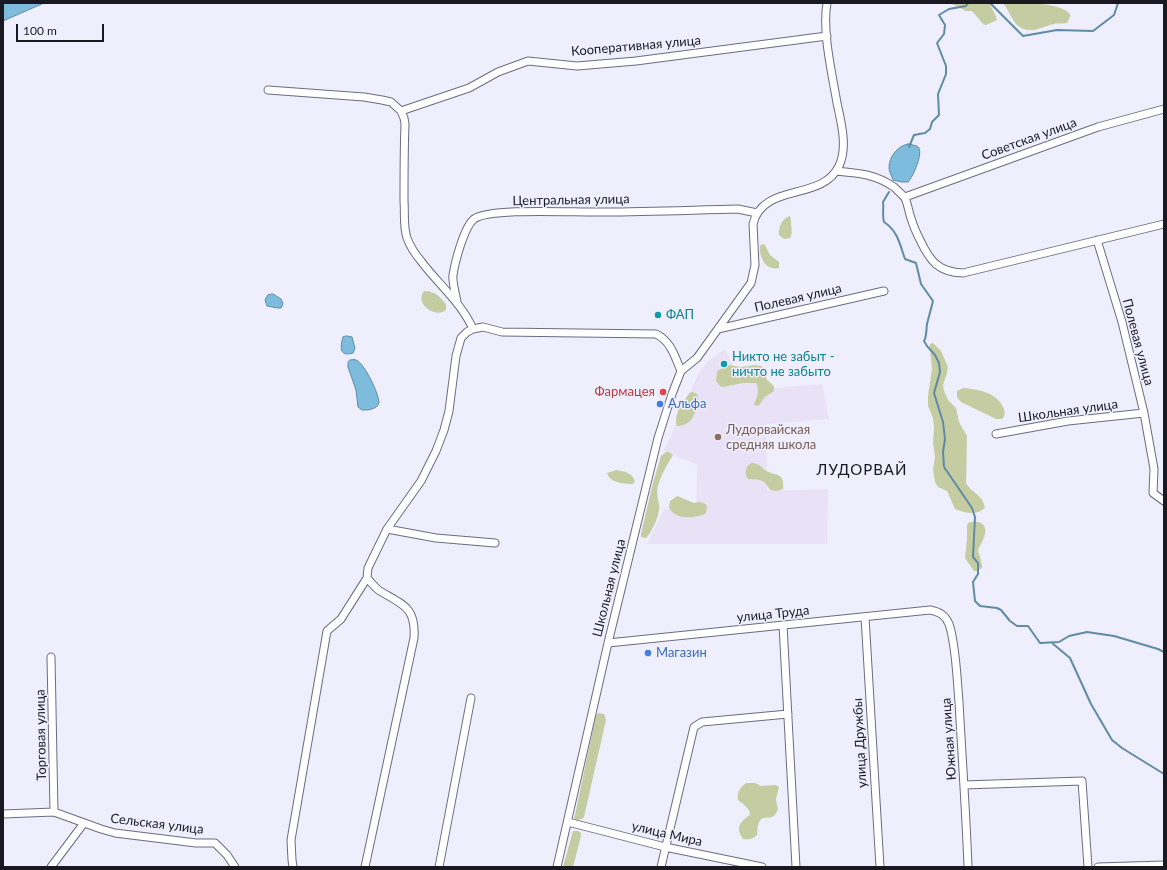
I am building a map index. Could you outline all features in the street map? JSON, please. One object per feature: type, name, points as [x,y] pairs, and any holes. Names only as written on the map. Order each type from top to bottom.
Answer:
[{"type":"street","points":[[718,329],[749,288],[754,277],[755,265],[753,224],[757,213],[769,201],[823,183],[836,170],[841,159],[841,122],[825,25],[827,3]]},
{"type":"street","name":"Кооперативная улица","points":[[401,111],[469,88],[498,72],[528,61],[577,66],[636,61],[827,36]]},
{"type":"street","points":[[268,90],[382,100],[391,102],[401,111],[405,124],[404,178],[405,222],[407,237],[412,250],[457,302],[468,317],[473,329]]},
{"type":"street","name":"Советская улица","points":[[904,197],[1098,127],[1164,109]]},
{"type":"street","points":[[836,170],[875,176],[897,190],[904,197],[912,223],[927,256],[934,264],[941,268],[956,272],[963,272],[1164,224]]},
{"type":"street","name":"Центральная улица","points":[[457,302],[453,276],[463,238],[467,227],[481,216],[513,212],[738,209],[757,213]]},
{"type":"street","name":"Полевая улица","points":[[1097,240],[1122,322],[1144,413],[1154,469],[1152,493],[1164,501]]},
{"type":"street","name":"Полевая улица","points":[[718,329],[884,291]]},
{"type":"street","points":[[293,867],[291,840],[327,631],[341,619],[367,578],[368,568],[387,529],[420,481],[436,451],[449,411],[456,356],[461,338],[473,329],[483,327],[502,332],[656,334],[666,340],[673,351],[681,372]]},
{"type":"street","name":"Школьная улица","points":[[557,867],[608,643],[658,438],[672,394],[681,372],[697,358],[718,329]]},
{"type":"street","name":"Школьная улица","points":[[996,434],[1068,421],[1144,413]]},
{"type":"street","points":[[387,529],[436,538],[495,543]]},
{"type":"street","points":[[366,867],[414,638],[415,625],[410,612],[398,600],[379,590],[367,578]]},
{"type":"street","name":"улица Труда","points":[[608,643],[930,610],[940,613]]},
{"type":"street","name":"Южная улица","points":[[940,613],[944,615],[952,633],[964,785],[968,867]]},
{"type":"street","name":"улица Дружбы","points":[[865,617],[880,867]]},
{"type":"street","points":[[783,626],[796,867]]},
{"type":"street","name":"Торговая улица","points":[[51,657],[54,812]]},
{"type":"street","points":[[439,867],[471,698]]},
{"type":"street","points":[[661,867],[693,730],[696,725],[702,722],[788,714]]},
{"type":"street","points":[[964,785],[1082,781],[1088,867]]},
{"type":"street","name":"Сельская улица","points":[[3,814],[54,812],[115,833],[196,843],[215,843],[227,855],[235,867]]},
{"type":"street","name":"улица Мира","points":[[568,822],[665,847],[762,867]]},
{"type":"street","points":[[51,867],[84,823]]},
{"type":"street","points":[[1098,867],[1164,865]]},
{"type":"shaded area","name":"Лудорвайская средняя школа","points":[[725,349],[734,368],[762,389],[822,384],[829,419],[766,424],[767,491],[828,489],[827,544],[647,544],[664,509],[696,508],[697,465],[664,451],[698,374],[708,361]]},
{"type":"green space","points":[[950,3],[989,3],[997,20],[986,25],[983,24],[972,11],[966,11]]},
{"type":"green space","points":[[1003,3],[1048,5],[1065,10],[1070,14],[1070,17],[1067,23],[1054,24],[1035,30],[1025,29],[1016,24]]},
{"type":"green space","points":[[789,216],[791,218],[792,233],[790,238],[784,239],[779,235],[779,229],[782,222]]},
{"type":"green space","points":[[762,244],[765,245],[770,255],[779,262],[779,268],[770,268],[764,263],[760,251],[760,246]]},
{"type":"green space","points":[[424,291],[434,293],[439,296],[446,304],[446,310],[437,313],[427,308],[422,300]]},
{"type":"green space","points":[[933,343],[941,351],[948,367],[943,385],[944,391],[948,400],[956,408],[959,422],[967,436],[966,483],[984,503],[985,508],[982,511],[967,513],[955,509],[947,491],[938,487],[935,482],[933,470],[935,457],[933,443],[934,427],[933,418],[928,406],[932,369],[930,344]]},
{"type":"green space","points":[[729,365],[741,367],[755,365],[761,366],[767,380],[774,386],[774,391],[756,406],[754,404],[758,391],[756,383],[743,383],[723,387],[720,386],[716,381],[717,371]]},
{"type":"green space","points":[[963,388],[975,389],[996,398],[1004,409],[1005,413],[1003,418],[996,419],[961,402],[957,397],[957,391]]},
{"type":"green space","points":[[691,392],[696,393],[698,396],[697,407],[693,417],[687,423],[677,426],[676,417],[682,403]]},
{"type":"green space","points":[[666,452],[673,455],[662,474],[657,488],[659,512],[653,527],[646,538],[641,537],[653,483],[661,456]]},
{"type":"green space","points":[[751,463],[757,464],[765,470],[781,477],[783,489],[772,491],[762,481],[748,479],[746,471],[747,466]]},
{"type":"green space","points":[[616,470],[630,474],[635,481],[633,484],[622,483],[611,479],[607,473]]},
{"type":"green space","points":[[677,496],[694,503],[700,502],[706,504],[706,513],[691,517],[675,514],[669,507],[670,501]]},
{"type":"green space","points":[[974,521],[980,523],[985,528],[984,536],[978,550],[982,568],[977,571],[974,571],[965,558],[967,526],[968,523]]},
{"type":"green space","points":[[598,713],[604,714],[606,720],[584,817],[576,820],[574,818],[596,715]]},
{"type":"green space","points":[[746,783],[755,783],[761,786],[776,785],[779,787],[776,799],[778,810],[774,816],[760,820],[757,835],[752,838],[743,839],[739,828],[741,823],[750,815],[750,813],[746,806],[738,800],[738,794],[739,790]]},
{"type":"green space","points":[[573,831],[578,831],[581,833],[581,836],[573,867],[563,867]]},
{"type":"water","points":[[3,3],[44,3],[3,21]]},
{"type":"water","points":[[908,144],[917,146],[919,150],[919,159],[915,170],[908,182],[893,180],[889,170],[889,164],[892,156],[898,149]]},
{"type":"water","points":[[273,294],[281,299],[283,304],[281,308],[267,306],[265,300],[268,295]]},
{"type":"water","points":[[343,337],[352,337],[355,348],[353,353],[345,354],[341,348],[341,344]]},
{"type":"water","points":[[350,360],[355,360],[360,363],[371,380],[377,393],[379,403],[374,408],[362,410],[358,407],[356,390],[348,367]]},
{"type":"waterway","points":[[909,147],[914,135],[925,133],[930,129],[932,122],[939,115],[938,94],[946,74],[946,66],[937,43],[944,34],[945,25],[939,15],[949,9],[966,6],[968,3]]},
{"type":"waterway","name":"ЛУДОРВАЙ","points":[[990,3],[1023,36],[1057,30],[1093,31],[1114,15],[1118,3]]},
{"type":"waterway","points":[[889,192],[883,202],[884,222],[895,234],[905,259],[916,263],[921,284],[933,301],[924,341],[935,355],[939,363],[940,372],[934,393],[943,422],[945,439],[943,452],[944,467],[972,508],[975,517],[973,557],[978,563],[978,574],[973,582],[975,601],[980,606],[997,608],[1001,610],[1010,621],[1017,626],[1028,626],[1040,643],[1059,642],[1069,636],[1087,632],[1114,636],[1164,652]]},
{"type":"waterway","points":[[1052,643],[1070,658],[1091,704],[1112,740],[1122,748],[1164,774]]},
{"type":"place","name":"ФАП","points":[[658,315]]},
{"type":"place","name":"Никто не забыт - ничто не забыто","points":[[724,364]]},
{"type":"place","name":"Фармацея","points":[[663,392]]},
{"type":"place","name":"Альфа","points":[[660,404]]},
{"type":"place","name":"Лудорвайская средняя школа","points":[[718,437]]},
{"type":"place","name":"Магазин","points":[[648,653]]},
{"type":"district","name":"ЛУДОРВАЙ","points":[[862,470]]}]
